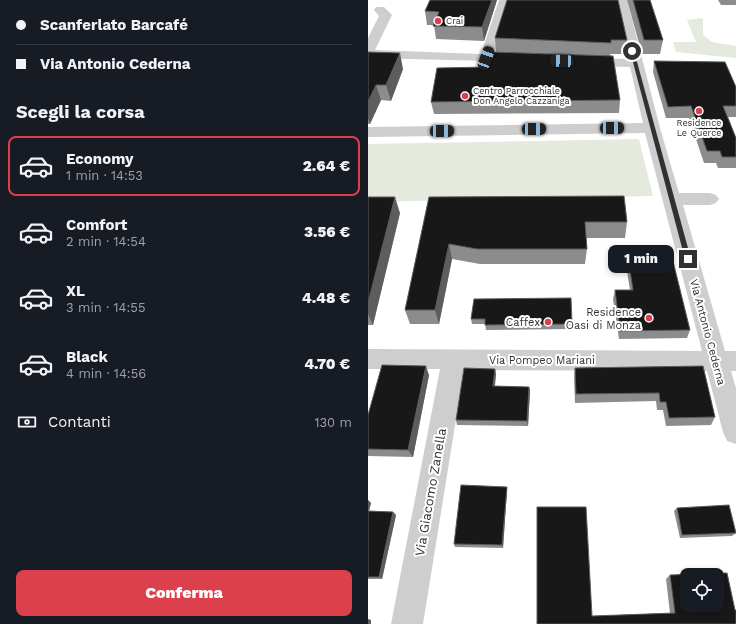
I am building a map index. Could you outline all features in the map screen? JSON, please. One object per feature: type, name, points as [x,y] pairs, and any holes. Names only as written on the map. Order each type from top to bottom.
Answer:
[{"type":"street","points":[[486,58],[505,0]]},
{"type":"street","name":"Via Antonio Cederna","points":[[621,0],[635,63],[671,199],[726,361],[736,432]]},
{"type":"street","points":[[368,18],[384,7],[386,15],[368,50]]},
{"type":"street","points":[[368,54],[531,60]]},
{"type":"street","points":[[569,61],[635,63]]},
{"type":"street","points":[[368,132],[652,128]]},
{"type":"street","points":[[671,199],[710,199]]},
{"type":"street","name":"Via Pompeo Mariani","points":[[368,359],[726,361]]},
{"type":"street","name":"Via Giacomo Zanella","points":[[407,624],[454,359]]},
{"type":"shaded area","points":[[703,18],[703,35],[712,42],[736,46],[736,58],[676,52],[673,42],[696,42],[687,20]]},
{"type":"shaded area","points":[[639,139],[653,196],[368,202],[368,144]]},
{"type":"building","points":[[430,0],[492,0],[482,27],[433,26],[439,12],[425,11]]},
{"type":"building","points":[[507,0],[618,0],[627,40],[611,40],[611,43],[495,38]]},
{"type":"building","points":[[633,0],[650,0],[663,40],[644,40]]},
{"type":"building","points":[[368,52],[400,53],[386,85],[376,85],[368,102]]},
{"type":"building","points":[[492,52],[613,56],[620,100],[431,102],[437,68],[487,67]]},
{"type":"building","points":[[654,61],[725,62],[736,87],[736,106],[723,106],[736,138],[736,157],[722,157],[720,151],[707,151],[691,106],[668,107]]},
{"type":"building","points":[[624,196],[627,222],[585,222],[587,249],[477,249],[449,244],[435,310],[405,310],[429,197]]},
{"type":"building","points":[[368,197],[395,197],[368,303]]},
{"type":"building","points":[[670,249],[690,330],[620,331],[615,290],[633,290],[627,250]]},
{"type":"building","points":[[571,298],[572,324],[485,325],[485,319],[471,319],[474,299]]},
{"type":"building","points":[[382,365],[426,366],[408,450],[368,449],[368,415]]},
{"type":"building","points":[[703,366],[715,417],[669,418],[666,402],[660,402],[659,393],[576,394],[575,368]]},
{"type":"building","points":[[464,368],[495,369],[493,386],[529,387],[527,421],[456,420]]},
{"type":"building","points":[[461,485],[507,487],[502,545],[454,544]]},
{"type":"building","points":[[729,505],[736,533],[682,535],[677,508]]},
{"type":"building","points":[[537,507],[586,507],[592,616],[675,613],[670,575],[680,575],[680,612],[724,612],[724,573],[727,573],[736,610],[736,624],[537,624]]},
{"type":"building","points":[[368,511],[393,512],[379,577],[368,577]]},
{"type":"place","name":"Crai","points":[[438,21]]},
{"type":"place","name":"Centro Parrocchiale Don Angelo Cazzaniga","points":[[465,96]]},
{"type":"place","name":"Residence Le Querce","points":[[699,111]]},
{"type":"place","name":"Residence Oasi di Monza","points":[[649,318]]},
{"type":"place","name":"Caffex","points":[[548,322]]},
{"type":"route","points":[[632,51],[688,259]]}]
